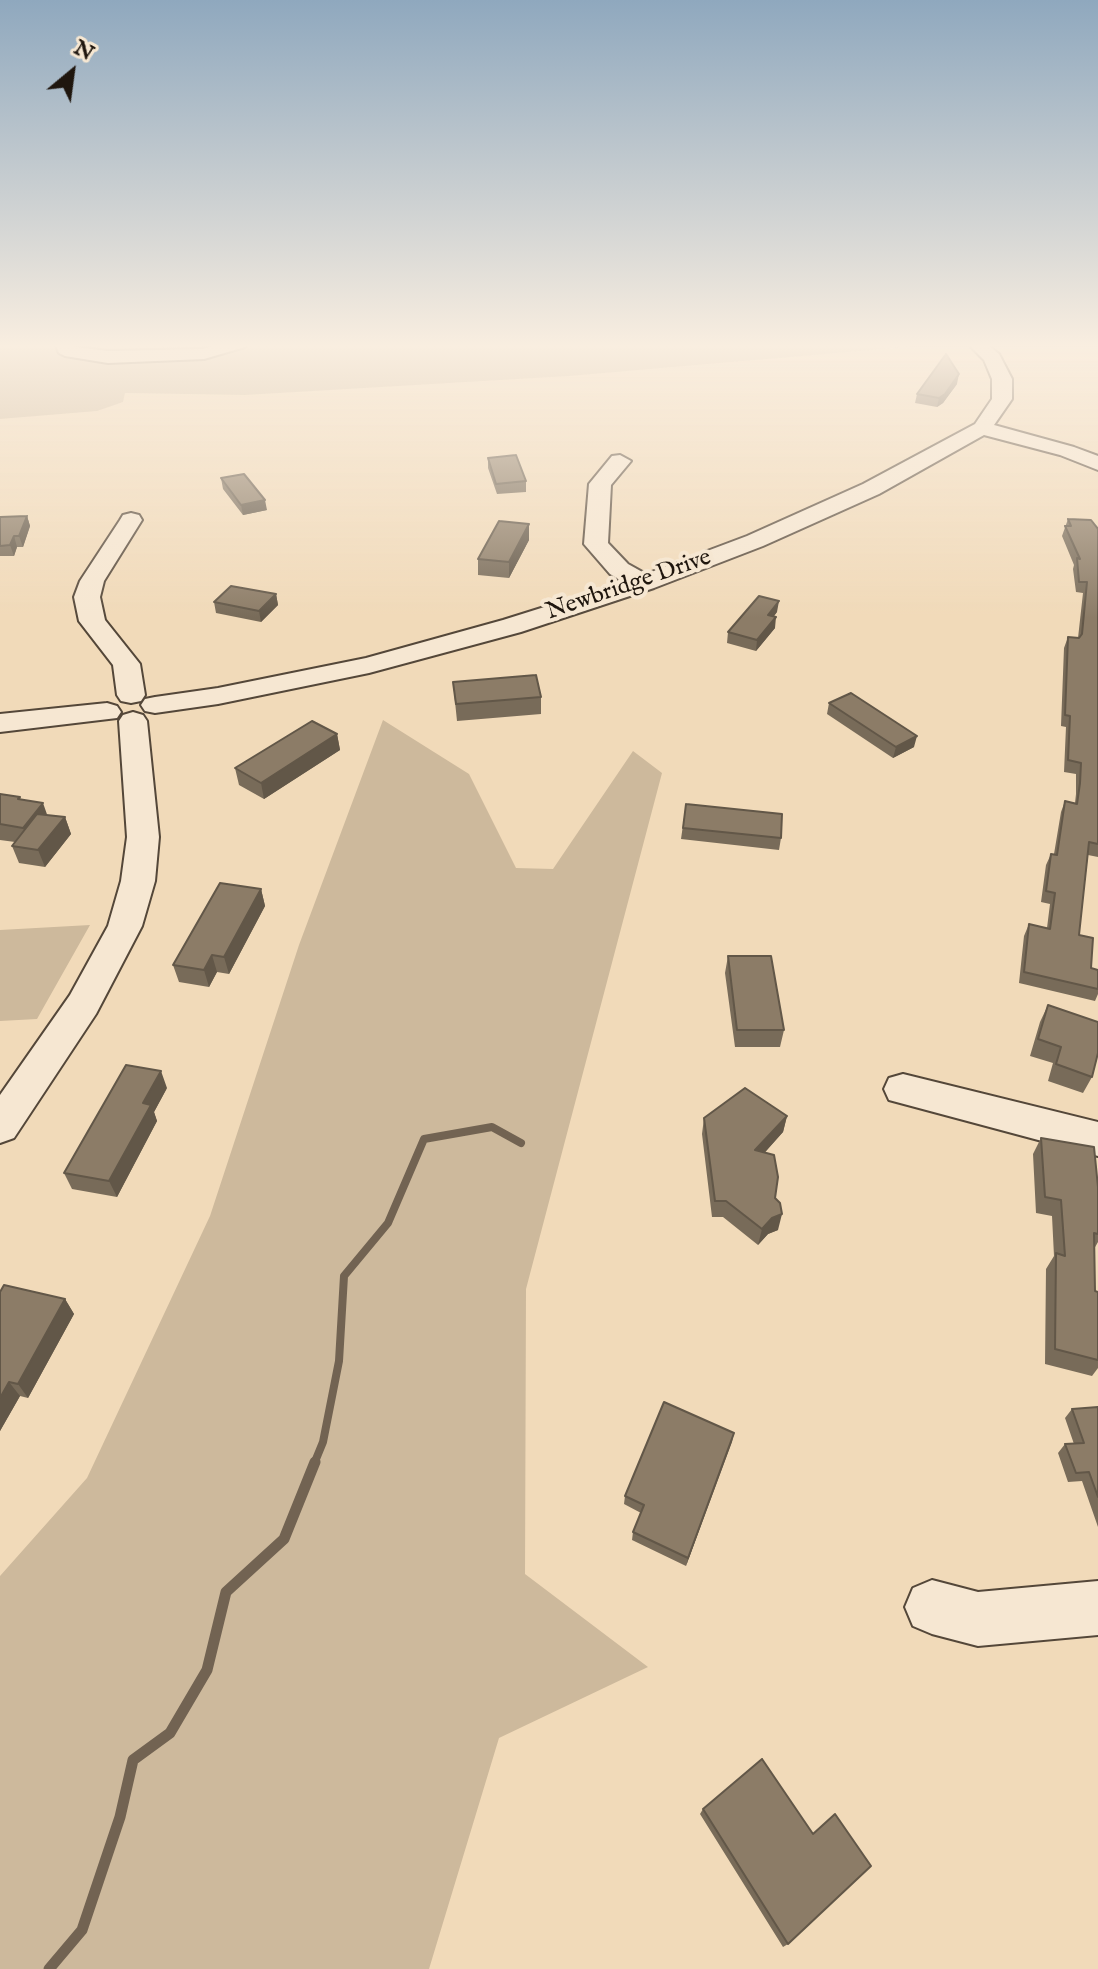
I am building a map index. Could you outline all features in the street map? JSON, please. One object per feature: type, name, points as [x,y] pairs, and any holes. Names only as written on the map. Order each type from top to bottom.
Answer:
[{"type":"street","name":"Newbridge Drive","points":[[0,723],[132,708],[369,665],[512,626],[645,583],[755,541],[871,489],[969,435]]},
{"type":"street","points":[[1007,435],[1067,451],[1098,464]]},
{"type":"street","points":[[620,461],[600,484],[596,544],[619,569],[645,583]]},
{"type":"street","points":[[0,1127],[83,1004],[125,926],[138,881],[143,837],[126,664],[92,621],[87,597],[92,581],[131,520]]},
{"type":"street","points":[[903,1089],[1098,1139]]},
{"type":"street","points":[[932,1607],[978,1619],[1098,1608]]},
{"type":"shaded area","points":[[383,720],[469,774],[516,868],[553,869],[633,751],[662,773],[526,1289],[525,1574],[648,1667],[499,1738],[429,1969],[0,1969],[0,1576],[87,1478],[210,1216],[299,945]]},
{"type":"shaded area","points":[[90,925],[37,1019],[0,1021],[0,930]]},
{"type":"building","points":[[516,455],[526,481],[496,484],[488,458]]},
{"type":"building","points":[[244,474],[265,500],[241,505],[221,478]]},
{"type":"building","points":[[27,516],[19,536],[14,536],[10,545],[0,546],[0,517]]},
{"type":"building","points":[[1068,519],[1091,520],[1098,529],[1098,844],[1089,842],[1079,935],[1093,938],[1091,968],[1098,970],[1098,989],[1024,972],[1029,924],[1050,929],[1055,893],[1046,891],[1051,854],[1057,855],[1065,801],[1077,804],[1080,783],[1081,763],[1068,760],[1070,716],[1065,715],[1068,637],[1079,638],[1082,634],[1087,582],[1079,582],[1077,558],[1080,559],[1065,526],[1071,526]]},
{"type":"building","points":[[499,521],[529,524],[509,562],[478,559]]},
{"type":"building","points":[[231,586],[276,594],[259,611],[214,602]]},
{"type":"building","points":[[759,596],[779,601],[768,615],[776,617],[757,640],[728,632]]},
{"type":"building","points":[[536,675],[541,697],[456,704],[453,682]]},
{"type":"building","points":[[851,693],[917,736],[896,747],[829,703]]},
{"type":"building","points":[[312,721],[337,734],[261,783],[235,768]]},
{"type":"building","points":[[0,794],[43,803],[23,828],[0,824]]},
{"type":"building","points":[[686,804],[782,814],[781,838],[683,828]]},
{"type":"building","points":[[37,814],[65,817],[38,850],[12,846]]},
{"type":"building","points":[[220,883],[261,889],[224,957],[212,955],[204,970],[173,965]]},
{"type":"building","points":[[728,956],[771,956],[784,1030],[737,1030]]},
{"type":"building","points":[[1048,1005],[1098,1022],[1098,1053],[1092,1077],[1056,1064],[1061,1047],[1038,1039]]},
{"type":"building","points":[[126,1065],[161,1071],[143,1103],[151,1105],[109,1181],[64,1173]]},
{"type":"building","points":[[745,1088],[787,1116],[755,1150],[774,1155],[778,1177],[775,1198],[780,1203],[782,1214],[772,1218],[762,1229],[726,1201],[715,1201],[704,1118]]},
{"type":"building","points":[[1041,1138],[1094,1147],[1098,1187],[1098,1234],[1094,1233],[1098,1360],[1055,1349],[1056,1253],[1065,1256],[1061,1200],[1045,1197]]},
{"type":"building","points":[[4,1285],[65,1299],[18,1384],[9,1382],[0,1398],[0,1292]]},
{"type":"building","points":[[664,1402],[734,1433],[688,1558],[633,1532],[644,1505],[625,1496]]},
{"type":"building","points":[[1098,1407],[1098,1497],[1089,1472],[1076,1473],[1065,1444],[1084,1443],[1072,1409]]},
{"type":"building","points":[[762,1759],[813,1834],[835,1814],[871,1866],[788,1944],[703,1809]]},
{"type":"waterway","points":[[314,1464],[323,1442],[339,1361],[344,1276],[388,1223],[424,1139],[492,1127],[521,1143]]},
{"type":"waterway","points":[[49,1969],[82,1930],[120,1817],[133,1760],[170,1733],[207,1670],[226,1592],[284,1539],[315,1462]]}]
